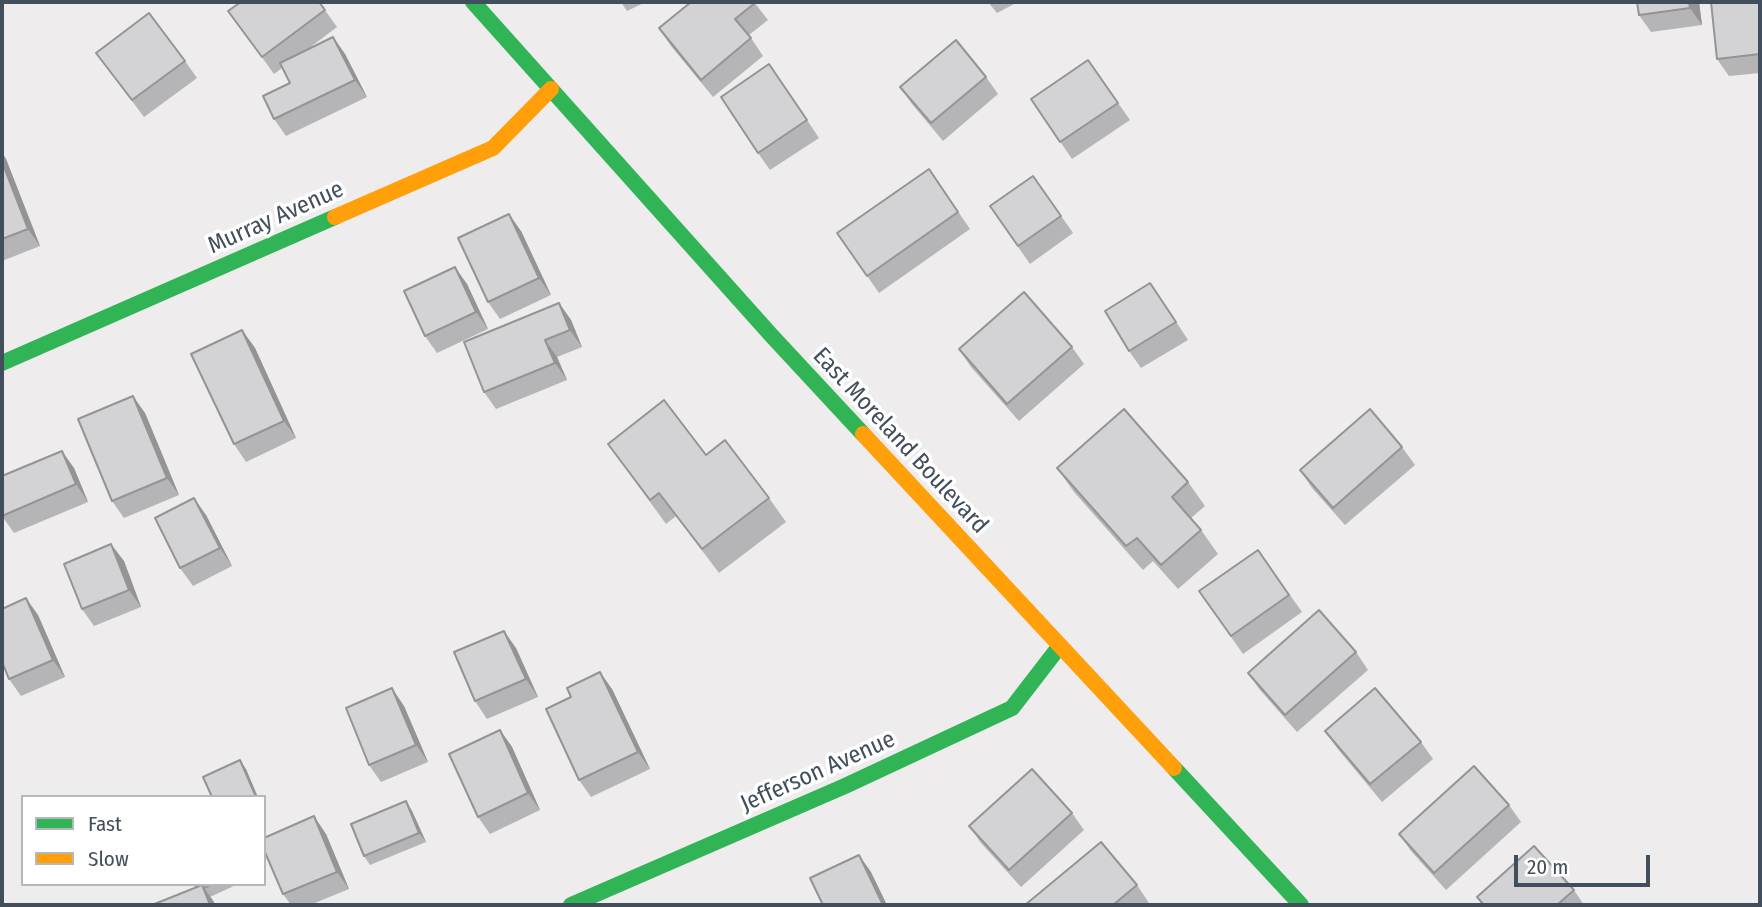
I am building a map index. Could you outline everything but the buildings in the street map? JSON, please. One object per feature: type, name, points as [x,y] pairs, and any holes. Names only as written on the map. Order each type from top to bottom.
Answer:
[{"type":"main road","name":"East Moreland Boulevard","points":[[473,2],[771,335],[1301,905]]},
{"type":"main road","name":"Murray Avenue","points":[[2,363],[493,148],[551,89]]},
{"type":"main road","name":"Jefferson Avenue","points":[[571,905],[845,786],[1012,708],[1059,647]]},
{"type":"traffic: fast","points":[[473,2],[863,434]]},
{"type":"traffic: fast","points":[[2,363],[335,217]]},
{"type":"traffic: fast","points":[[571,905],[845,786],[1012,708],[1059,647]]},
{"type":"traffic: fast","points":[[1174,768],[1301,905]]},
{"type":"traffic: slow","points":[[335,217],[493,148],[551,89]]},
{"type":"traffic: slow","points":[[863,434],[1174,768]]}]
